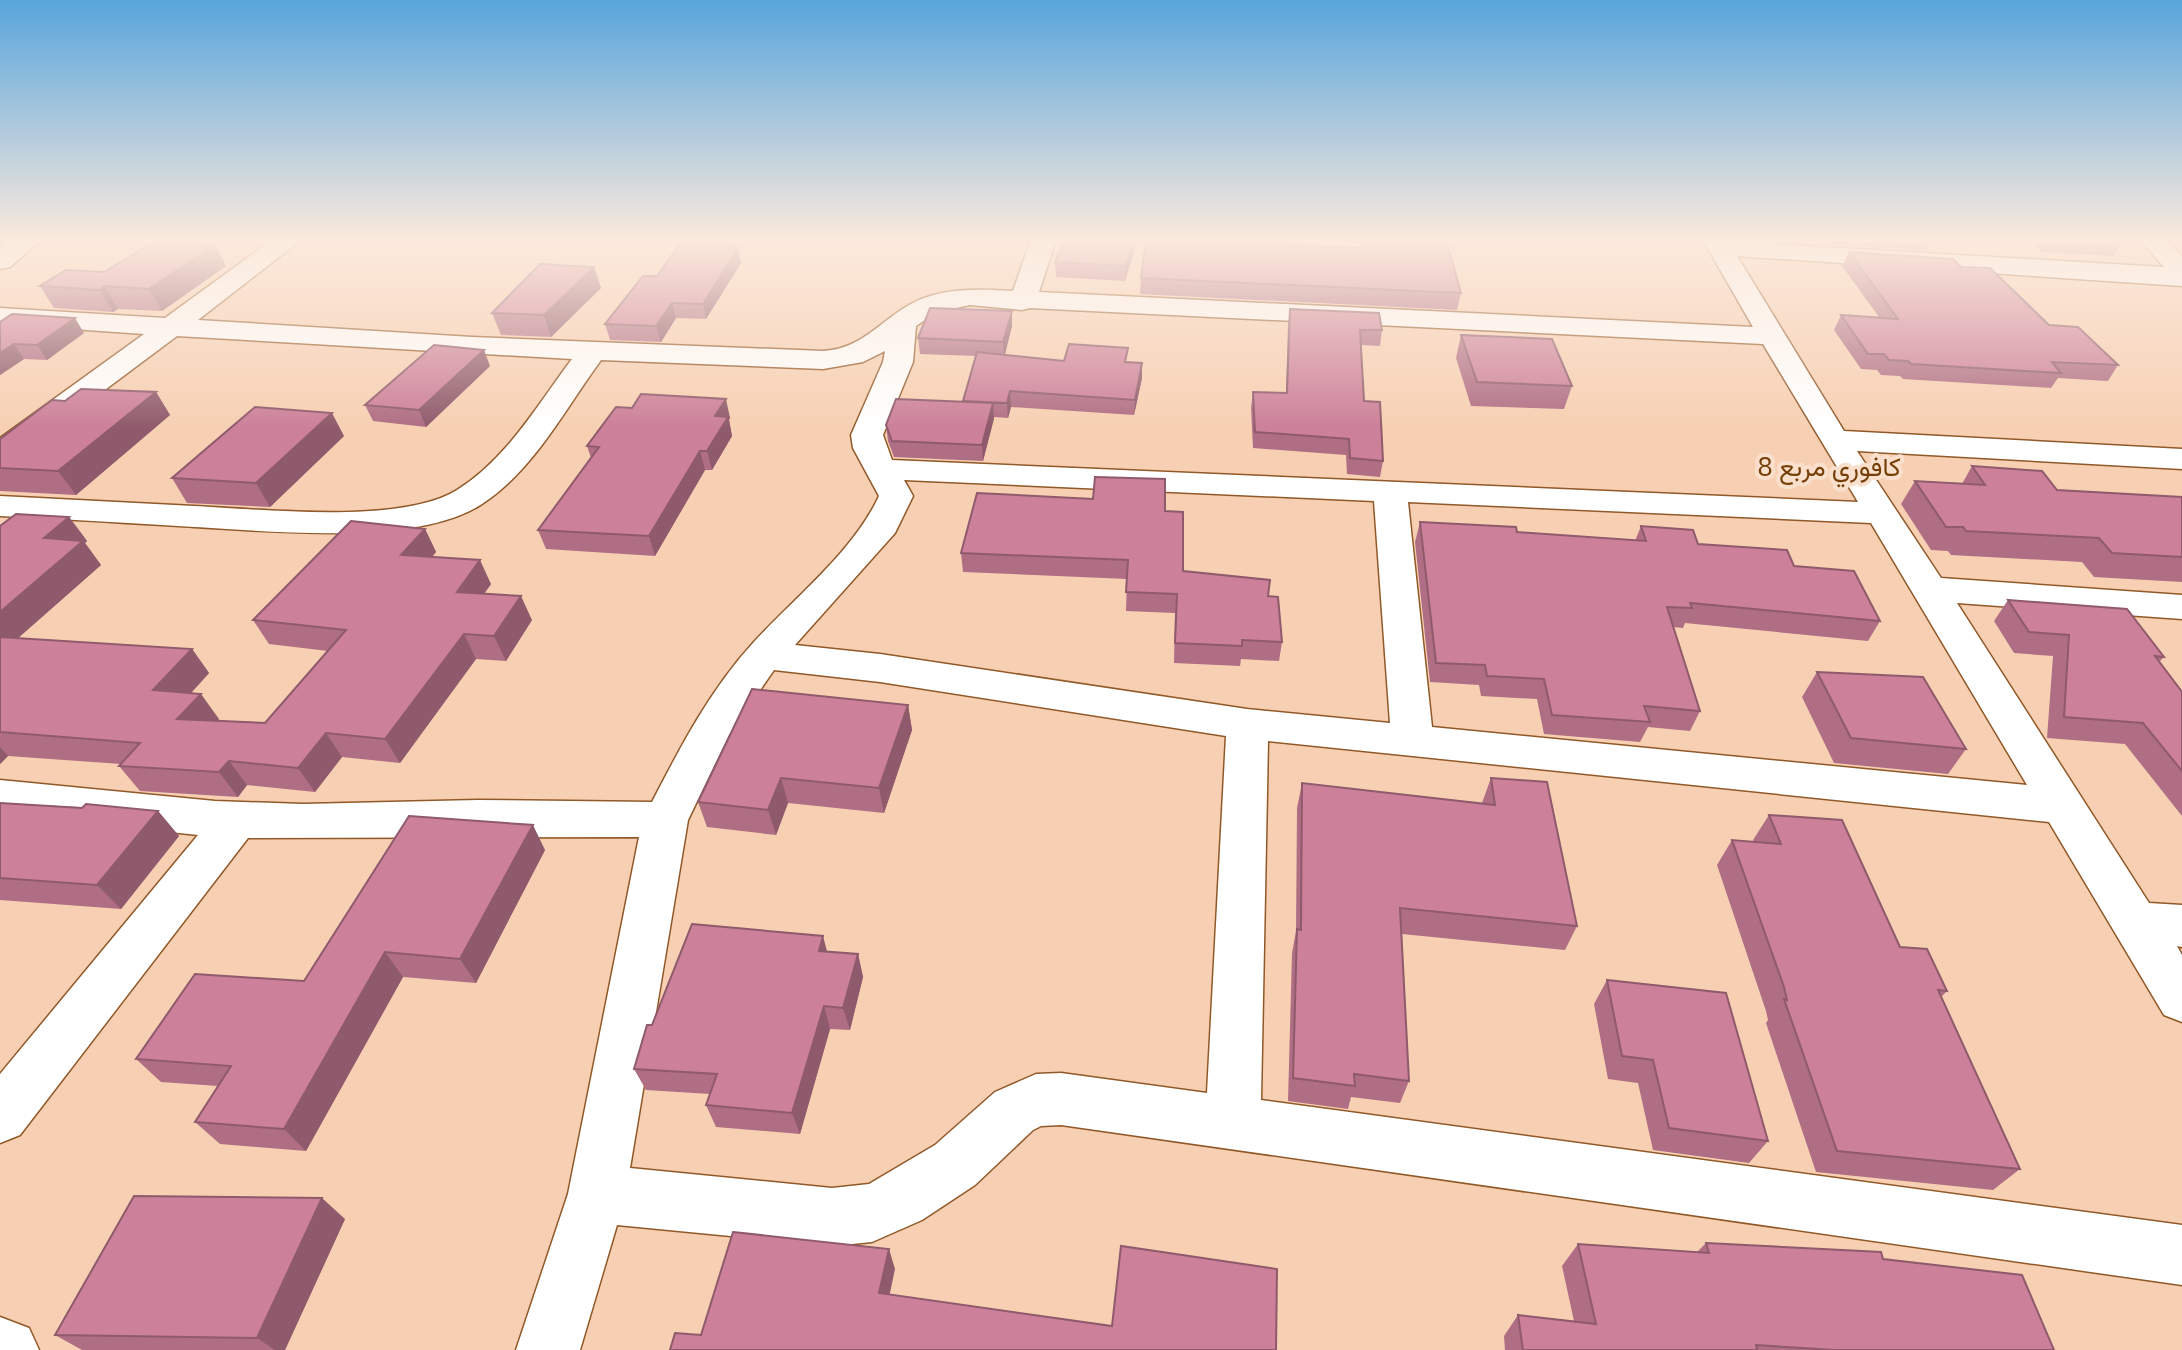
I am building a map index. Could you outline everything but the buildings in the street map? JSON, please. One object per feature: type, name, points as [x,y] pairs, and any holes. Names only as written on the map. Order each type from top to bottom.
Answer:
[{"type":"street","points":[[0,453],[203,303]]},
{"type":"street","points":[[0,316],[593,351],[837,360],[871,350],[930,305],[938,303]]},
{"type":"street","points":[[1044,303],[1773,336]]},
{"type":"street","points":[[1753,303],[1834,440],[1930,589],[2182,999]]},
{"type":"street","points":[[548,1350],[597,1194],[665,820],[711,729],[764,655],[883,526],[896,496],[869,448],[867,435],[898,362],[902,325]]},
{"type":"street","points":[[0,506],[306,521],[396,517],[429,512],[464,502],[503,470],[593,351]]},
{"type":"street","points":[[1834,440],[2182,459]]},
{"type":"street","points":[[881,469],[1882,513]]},
{"type":"street","points":[[1390,491],[1412,741]]},
{"type":"street","points":[[1930,589],[2182,607]]},
{"type":"street","points":[[764,655],[880,668],[1247,724],[2063,806]]},
{"type":"street","points":[[1233,1123],[1247,724]]},
{"type":"street","points":[[0,797],[237,819],[363,822],[478,818],[665,820]]},
{"type":"street","points":[[0,1116],[237,819]]},
{"type":"street","points":[[2134,922],[2182,926]]},
{"type":"street","points":[[597,1194],[832,1217],[872,1213],[955,1165],[1014,1111],[1036,1100],[1061,1099],[2182,1255]]},
{"type":"street","points":[[0,1349],[7,1350]]},
{"type":"district","name":"كافوري مربع 8","points":[[1829,466]]}]
